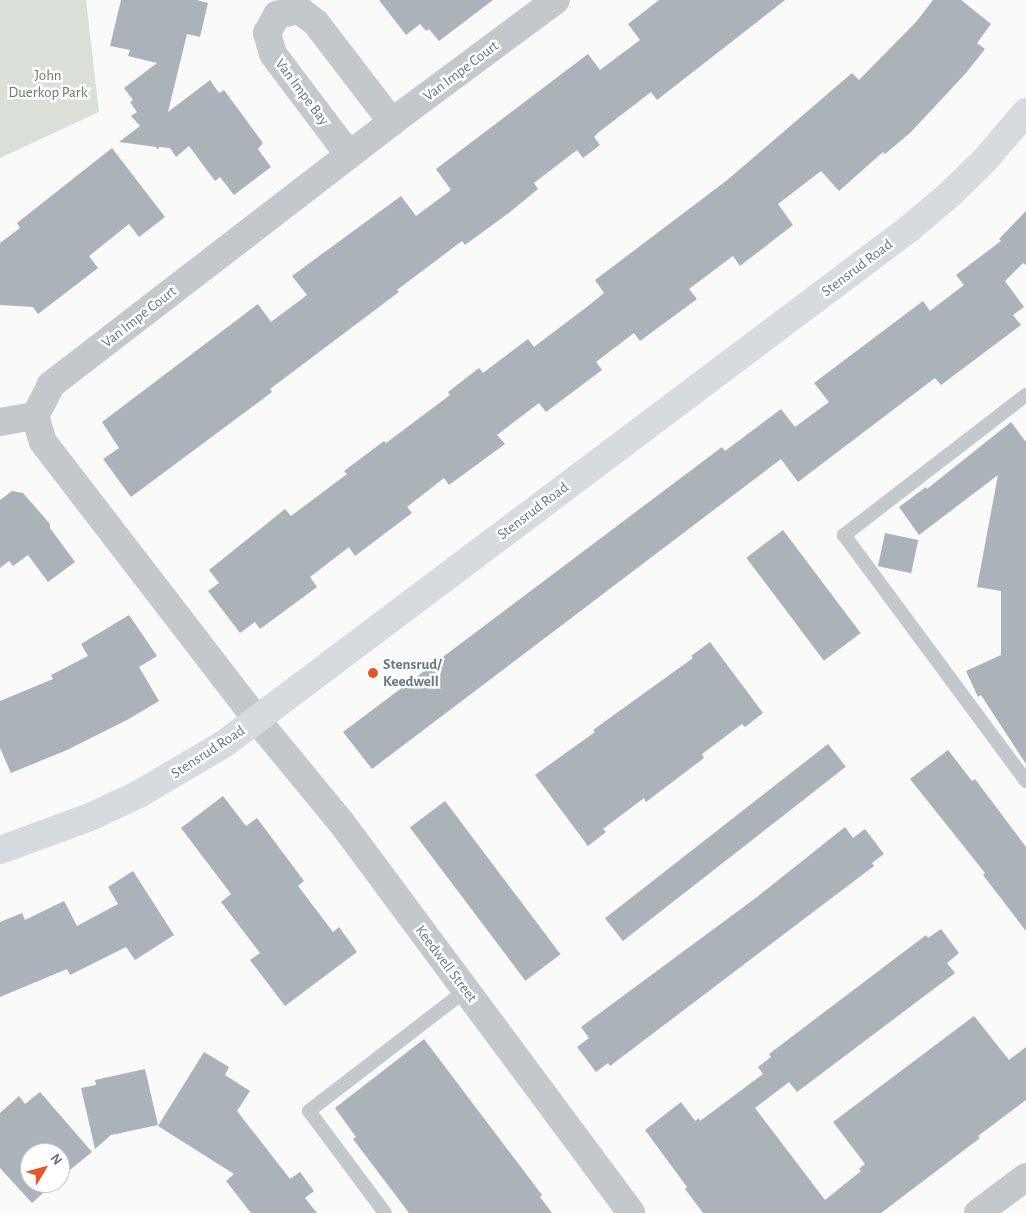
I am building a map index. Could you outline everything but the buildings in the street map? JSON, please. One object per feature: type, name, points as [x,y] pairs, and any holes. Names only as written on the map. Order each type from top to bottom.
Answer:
[{"type":"street","name":"Van Impe Court","points":[[35,416],[50,385],[392,122],[556,0]]},
{"type":"street","name":"Van Impe Bay","points":[[349,155],[273,54],[267,33],[277,15],[299,10],[316,23],[392,122]]},
{"type":"street","name":"Stensrud Road","points":[[0,850],[90,817],[139,794],[186,768],[256,719],[910,228],[950,194],[984,161],[1026,112]]},
{"type":"street","points":[[0,422],[35,416],[43,442],[256,719]]},
{"type":"street","name":"Keedwell Street","points":[[256,719],[341,822],[631,1213]]},
{"type":"street","points":[[978,1213],[1026,1177]]},
{"type":"lane","points":[[1026,395],[844,535],[1026,781]]},
{"type":"lane","points":[[385,1213],[309,1111],[466,990]]},
{"type":"green space","name":"John Duerkop Park","points":[[0,0],[86,0],[99,112],[0,158]]},
{"type":"place","name":"Stensrud/ Keedwell","points":[[373,673]]}]
